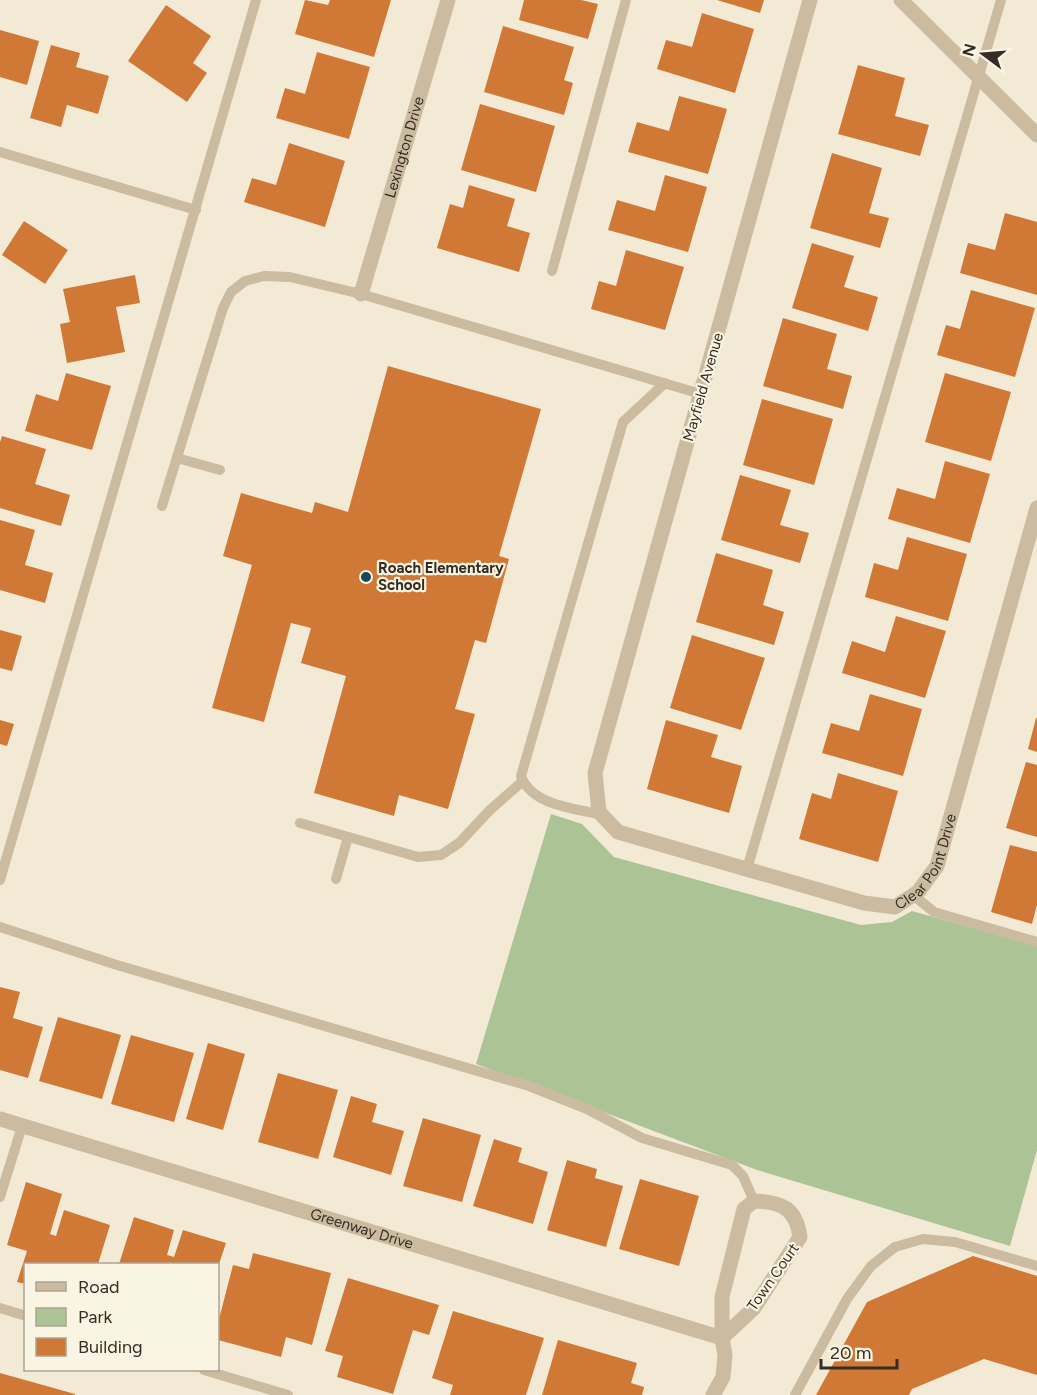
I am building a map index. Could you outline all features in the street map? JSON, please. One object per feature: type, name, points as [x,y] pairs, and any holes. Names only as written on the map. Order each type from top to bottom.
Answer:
[{"type":"street","name":"Lexington Drive","points":[[361,294],[448,0]]},
{"type":"street","name":"Mayfield Avenue","points":[[602,815],[599,812],[595,773],[810,0]]},
{"type":"street","points":[[901,0],[1037,135]]},
{"type":"street","name":"Clear Point Drive","points":[[602,815],[618,832],[864,903],[895,907],[913,896],[937,866],[1037,508]]},
{"type":"street","name":"Greenway Drive","points":[[0,1119],[722,1338]]},
{"type":"street","name":"Town Court","points":[[713,1395],[723,1377],[725,1355],[722,1338],[722,1297],[744,1209],[754,1201],[773,1201],[788,1208],[798,1223],[800,1237],[754,1308],[722,1338]]},
{"type":"lane","points":[[0,880],[256,0]]},
{"type":"lane","points":[[552,271],[626,0]]},
{"type":"lane","points":[[747,870],[1001,0]]},
{"type":"lane","points":[[0,152],[196,210]]},
{"type":"lane","points":[[162,506],[223,308],[231,292],[245,281],[264,276],[290,277],[361,294],[701,394]]},
{"type":"lane","points":[[602,815],[541,799],[521,776],[623,422],[665,383]]},
{"type":"lane","points":[[177,458],[220,470]]},
{"type":"lane","points":[[300,823],[418,857],[441,855],[459,843],[490,810],[523,781]]},
{"type":"lane","points":[[336,879],[348,837]]},
{"type":"lane","points":[[913,896],[934,912],[1037,942]]},
{"type":"lane","points":[[0,927],[117,965],[529,1086],[587,1109],[642,1138],[732,1166],[743,1176],[754,1201]]},
{"type":"lane","points":[[0,1197],[22,1126]]},
{"type":"lane","points":[[795,1395],[847,1299],[871,1266],[895,1247],[923,1239],[955,1242],[1037,1266]]},
{"type":"lane","points":[[0,1308],[24,1315]]},
{"type":"lane","points":[[207,1371],[288,1395]]},
{"type":"green space","points":[[551,814],[582,824],[614,857],[861,925],[892,922],[912,911],[1037,946],[1037,1150],[1010,1246],[757,1170],[476,1064]]},
{"type":"building","points":[[305,0],[328,5],[330,0],[391,0],[374,57],[295,34]]},
{"type":"building","points":[[524,0],[581,0],[598,4],[588,39],[519,20]]},
{"type":"building","points":[[717,0],[764,0],[760,13]]},
{"type":"building","points":[[166,5],[211,36],[193,63],[207,73],[187,102],[128,61]]},
{"type":"building","points":[[702,13],[754,29],[735,93],[657,69],[666,40],[692,47]]},
{"type":"building","points":[[503,26],[574,47],[564,80],[573,83],[564,115],[484,92]]},
{"type":"building","points":[[0,30],[39,41],[27,85],[0,77]]},
{"type":"building","points":[[51,45],[80,53],[76,67],[109,76],[98,114],[67,105],[61,127],[30,118]]},
{"type":"building","points":[[317,52],[370,67],[349,139],[276,118],[285,88],[305,94]]},
{"type":"building","points":[[858,65],[905,78],[895,116],[929,125],[920,156],[838,134]]},
{"type":"building","points":[[679,96],[727,109],[708,174],[628,152],[637,122],[669,131]]},
{"type":"building","points":[[480,104],[555,126],[536,192],[461,170]]},
{"type":"building","points":[[289,143],[345,161],[325,227],[244,202],[252,178],[276,185]]},
{"type":"building","points":[[832,153],[882,168],[869,213],[889,218],[880,248],[810,228]]},
{"type":"building","points":[[665,175],[707,187],[688,252],[608,230],[617,200],[655,211]]},
{"type":"building","points":[[469,185],[515,199],[507,226],[530,233],[519,272],[437,248],[450,204],[463,208]]},
{"type":"building","points":[[1005,213],[1037,222],[1037,295],[960,273],[968,243],[995,250]]},
{"type":"building","points":[[24,221],[68,250],[45,284],[2,255]]},
{"type":"building","points":[[812,243],[854,256],[844,287],[878,297],[868,331],[792,308]]},
{"type":"building","points":[[626,250],[684,267],[665,330],[591,309],[599,281],[616,286]]},
{"type":"building","points":[[135,275],[140,303],[116,307],[125,352],[67,363],[60,324],[70,322],[63,289]]},
{"type":"building","points":[[971,290],[1035,308],[1015,377],[937,355],[946,325],[960,329]]},
{"type":"building","points":[[783,318],[837,334],[827,369],[852,376],[843,409],[763,386]]},
{"type":"building","points":[[388,366],[541,409],[499,556],[509,559],[486,643],[475,640],[455,709],[475,714],[448,809],[399,795],[394,816],[314,793],[346,676],[301,663],[311,628],[291,623],[264,722],[212,708],[252,565],[223,556],[241,493],[312,513],[315,502],[348,512]]},
{"type":"building","points":[[66,373],[111,386],[92,450],[25,431],[36,394],[58,401]]},
{"type":"building","points":[[945,373],[1011,392],[991,461],[925,442]]},
{"type":"building","points":[[762,399],[833,419],[814,485],[743,465]]},
{"type":"building","points":[[2,436],[46,449],[35,484],[70,495],[61,526],[0,508],[0,442]]},
{"type":"building","points":[[945,461],[990,474],[970,543],[888,519],[897,488],[935,499]]},
{"type":"building","points":[[740,475],[791,490],[780,525],[809,533],[800,563],[721,540]]},
{"type":"building","points":[[0,520],[35,530],[25,565],[53,573],[45,603],[0,590]]},
{"type":"building","points":[[907,537],[967,554],[948,621],[865,597],[874,563],[898,570]]},
{"type":"building","points":[[716,553],[773,570],[763,605],[784,612],[774,645],[696,622]]},
{"type":"building","points":[[896,616],[946,631],[925,698],[842,673],[852,641],[885,652]]},
{"type":"building","points":[[0,630],[22,636],[12,671],[0,668]]},
{"type":"building","points":[[692,635],[765,658],[741,730],[670,708]]},
{"type":"building","points":[[870,694],[922,709],[903,776],[822,753],[831,723],[859,731]]},
{"type":"building","points":[[1037,718],[1037,752],[1028,749]]},
{"type":"building","points":[[0,720],[14,724],[7,746],[0,744]]},
{"type":"building","points":[[666,720],[718,735],[711,757],[742,766],[729,813],[647,789]]},
{"type":"building","points":[[1026,762],[1037,765],[1037,837],[1006,828]]},
{"type":"building","points":[[838,773],[898,791],[878,862],[799,839],[812,793],[831,799]]},
{"type":"building","points":[[1010,845],[1037,852],[1037,905],[1032,924],[991,912]]},
{"type":"building","points":[[0,987],[20,992],[13,1018],[43,1027],[28,1078],[0,1070]]},
{"type":"building","points":[[58,1017],[121,1035],[102,1099],[39,1081]]},
{"type":"building","points":[[131,1035],[194,1053],[174,1122],[111,1104]]},
{"type":"building","points":[[208,1043],[245,1054],[223,1130],[186,1119]]},
{"type":"building","points":[[278,1073],[338,1090],[318,1159],[258,1142]]},
{"type":"building","points":[[351,1096],[377,1104],[372,1122],[404,1131],[391,1175],[333,1157]]},
{"type":"building","points":[[423,1118],[481,1135],[462,1202],[403,1186]]},
{"type":"building","points":[[494,1139],[522,1148],[518,1162],[548,1172],[533,1224],[473,1206]]},
{"type":"building","points":[[567,1160],[597,1169],[595,1178],[623,1186],[606,1247],[547,1230]]},
{"type":"building","points":[[640,1179],[699,1196],[679,1266],[619,1249]]},
{"type":"building","points":[[26,1182],[62,1194],[50,1234],[56,1236],[64,1210],[110,1225],[98,1263],[24,1263],[24,1284],[17,1282],[27,1251],[7,1245]]},
{"type":"building","points":[[134,1217],[174,1230],[167,1255],[174,1257],[183,1230],[226,1243],[219,1264],[119,1263]]},
{"type":"building","points":[[253,1253],[331,1273],[312,1345],[286,1337],[281,1357],[219,1340],[219,1319],[233,1265],[249,1269]]},
{"type":"building","points":[[973,1256],[1037,1276],[1037,1375],[984,1359],[912,1389],[909,1395],[816,1395],[867,1302]]},
{"type":"building","points":[[348,1278],[439,1305],[429,1335],[413,1330],[393,1394],[337,1377],[343,1356],[325,1351]]},
{"type":"building","points":[[453,1311],[544,1338],[526,1395],[450,1395],[453,1385],[432,1378]]},
{"type":"building","points":[[558,1340],[637,1363],[631,1383],[644,1387],[642,1395],[542,1395]]},
{"type":"building","points":[[0,1373],[75,1394],[75,1395],[0,1395]]},
{"type":"place","name":"Roach Elementary School","points":[[366,577]]}]
